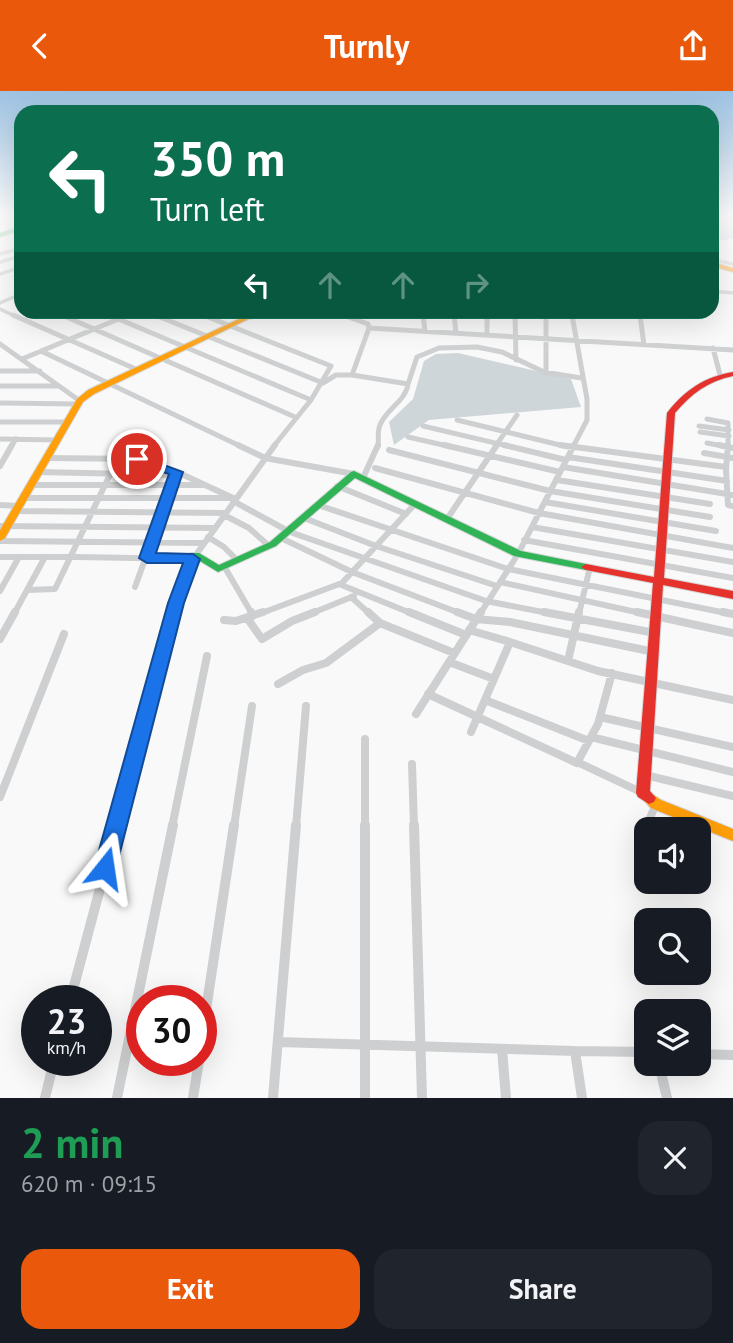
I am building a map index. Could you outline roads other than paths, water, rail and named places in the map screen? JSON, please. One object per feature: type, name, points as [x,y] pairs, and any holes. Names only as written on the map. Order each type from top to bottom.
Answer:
[{"type":"street","points":[[23,319],[138,370]]},
{"type":"street","points":[[71,319],[295,417]]},
{"type":"street","points":[[22,359],[118,319],[311,400]]},
{"type":"street","points":[[164,319],[323,383]]},
{"type":"street","points":[[74,985],[176,603],[194,557],[295,417],[311,400],[331,366],[213,319]]},
{"type":"street","points":[[237,560],[224,547],[206,540],[152,543],[0,540],[4,526],[79,403],[109,383],[247,319]]},
{"type":"street","points":[[354,319],[368,324],[369,328]]},
{"type":"street","points":[[424,319],[425,331]]},
{"type":"street","points":[[455,319],[456,333]]},
{"type":"street","points":[[487,319],[487,335]]},
{"type":"street","points":[[515,319],[516,360]]},
{"type":"street","points":[[546,319],[546,373]]},
{"type":"street","points":[[416,714],[518,554],[588,415],[572,319]]},
{"type":"street","points":[[640,319],[645,345]]},
{"type":"street","points":[[369,328],[733,349]]},
{"type":"street","points":[[352,375],[369,328]]},
{"type":"street","points":[[0,344],[41,371],[79,403]]},
{"type":"street","points":[[0,557],[194,557],[218,569],[269,546],[285,535],[337,486],[358,476],[379,444],[378,428],[386,414],[407,392],[417,357],[431,349],[454,346],[482,349],[546,373],[581,378]]},
{"type":"street","points":[[713,348],[720,375]]},
{"type":"street","points":[[41,351],[265,458],[358,476],[518,554],[733,595]]},
{"type":"street","points":[[0,379],[3,371],[41,371]]},
{"type":"street","points":[[643,793],[662,566],[671,413],[683,397],[703,380],[733,374]]},
{"type":"street","points":[[323,383],[336,375],[352,375],[408,384]]},
{"type":"street","points":[[0,386],[60,386]]},
{"type":"street","points":[[0,404],[79,403]]},
{"type":"street","points":[[447,519],[517,415]]},
{"type":"street","points":[[707,419],[728,423],[730,458],[727,481],[729,505],[733,506]]},
{"type":"street","points":[[457,420],[572,448],[666,479],[730,495]]},
{"type":"street","points":[[0,422],[68,422]]},
{"type":"street","points":[[423,426],[498,443],[563,467],[666,479],[710,504]]},
{"type":"street","points":[[699,429],[730,431]]},
{"type":"street","points":[[408,437],[489,456],[563,467],[666,479],[727,481]]},
{"type":"street","points":[[0,439],[57,440]]},
{"type":"street","points":[[0,466],[2,458],[16,439]]},
{"type":"street","points":[[707,443],[730,447]]},
{"type":"street","points":[[389,450],[550,491],[710,517]]},
{"type":"street","points":[[704,453],[730,458]]},
{"type":"street","points":[[47,458],[137,459],[206,485],[234,500],[285,535],[352,572],[476,618],[574,635],[654,653]]},
{"type":"street","points":[[27,590],[55,589],[117,460]]},
{"type":"street","points":[[563,467],[666,479],[704,462],[728,470]]},
{"type":"street","points":[[375,468],[539,513],[733,548]]},
{"type":"street","points":[[38,472],[176,473]]},
{"type":"street","points":[[135,587],[176,473]]},
{"type":"street","points":[[31,485],[206,485]]},
{"type":"street","points":[[337,486],[406,514]]},
{"type":"street","points":[[0,505],[99,498],[234,500]]},
{"type":"street","points":[[545,502],[716,531]]},
{"type":"street","points":[[19,505],[92,512],[224,514],[249,528],[269,546]]},
{"type":"street","points":[[317,505],[508,569],[733,614]]},
{"type":"street","points":[[224,620],[236,621],[250,617],[339,584],[414,505]]},
{"type":"street","points":[[304,518],[376,546],[498,584],[583,599],[733,633]]},
{"type":"street","points":[[4,526],[215,528]]},
{"type":"street","points":[[532,527],[733,562]]},
{"type":"street","points":[[285,535],[365,558],[486,601],[656,633]]},
{"type":"street","points":[[524,540],[733,578]]},
{"type":"street","points":[[0,591],[19,557]]},
{"type":"street","points":[[0,639],[45,557]]},
{"type":"street","points":[[225,566],[243,601],[252,609],[250,617],[262,639],[292,621],[361,593]]},
{"type":"street","points":[[568,661],[590,567]]},
{"type":"street","points":[[339,584],[468,632],[612,673],[733,699]]},
{"type":"street","points":[[351,597],[380,623],[454,653]]},
{"type":"street","points":[[278,684],[303,670],[326,663],[380,623]]},
{"type":"street","points":[[0,797],[64,635]]},
{"type":"street","points":[[471,732],[510,642]]},
{"type":"street","points":[[117,1098],[207,656]]},
{"type":"street","points":[[449,662],[494,678]]},
{"type":"street","points":[[577,762],[600,717],[612,673]]},
{"type":"street","points":[[429,694],[643,793],[656,804],[733,835]]},
{"type":"street","points":[[485,700],[590,739],[733,772]]},
{"type":"street","points":[[210,985],[252,706]]},
{"type":"street","points":[[273,1098],[306,706]]},
{"type":"street","points":[[600,717],[733,747]]},
{"type":"street","points":[[365,739],[365,1098]]},
{"type":"street","points":[[412,764],[422,1098]]},
{"type":"street","points":[[645,775],[733,796]]},
{"type":"street","points":[[650,817],[656,804]]},
{"type":"street","points":[[278,1042],[634,1052]]},
{"type":"street","points":[[502,1049],[506,1098]]},
{"type":"street","points":[[575,1051],[582,1098]]},
{"type":"street","points":[[711,1055],[732,1057]]},
{"type":"street","points":[[44,1098],[50,1076]]},
{"type":"street","points":[[193,1098],[197,1076]]},
{"type":"street","points":[[662,1076],[667,1098]]}]
